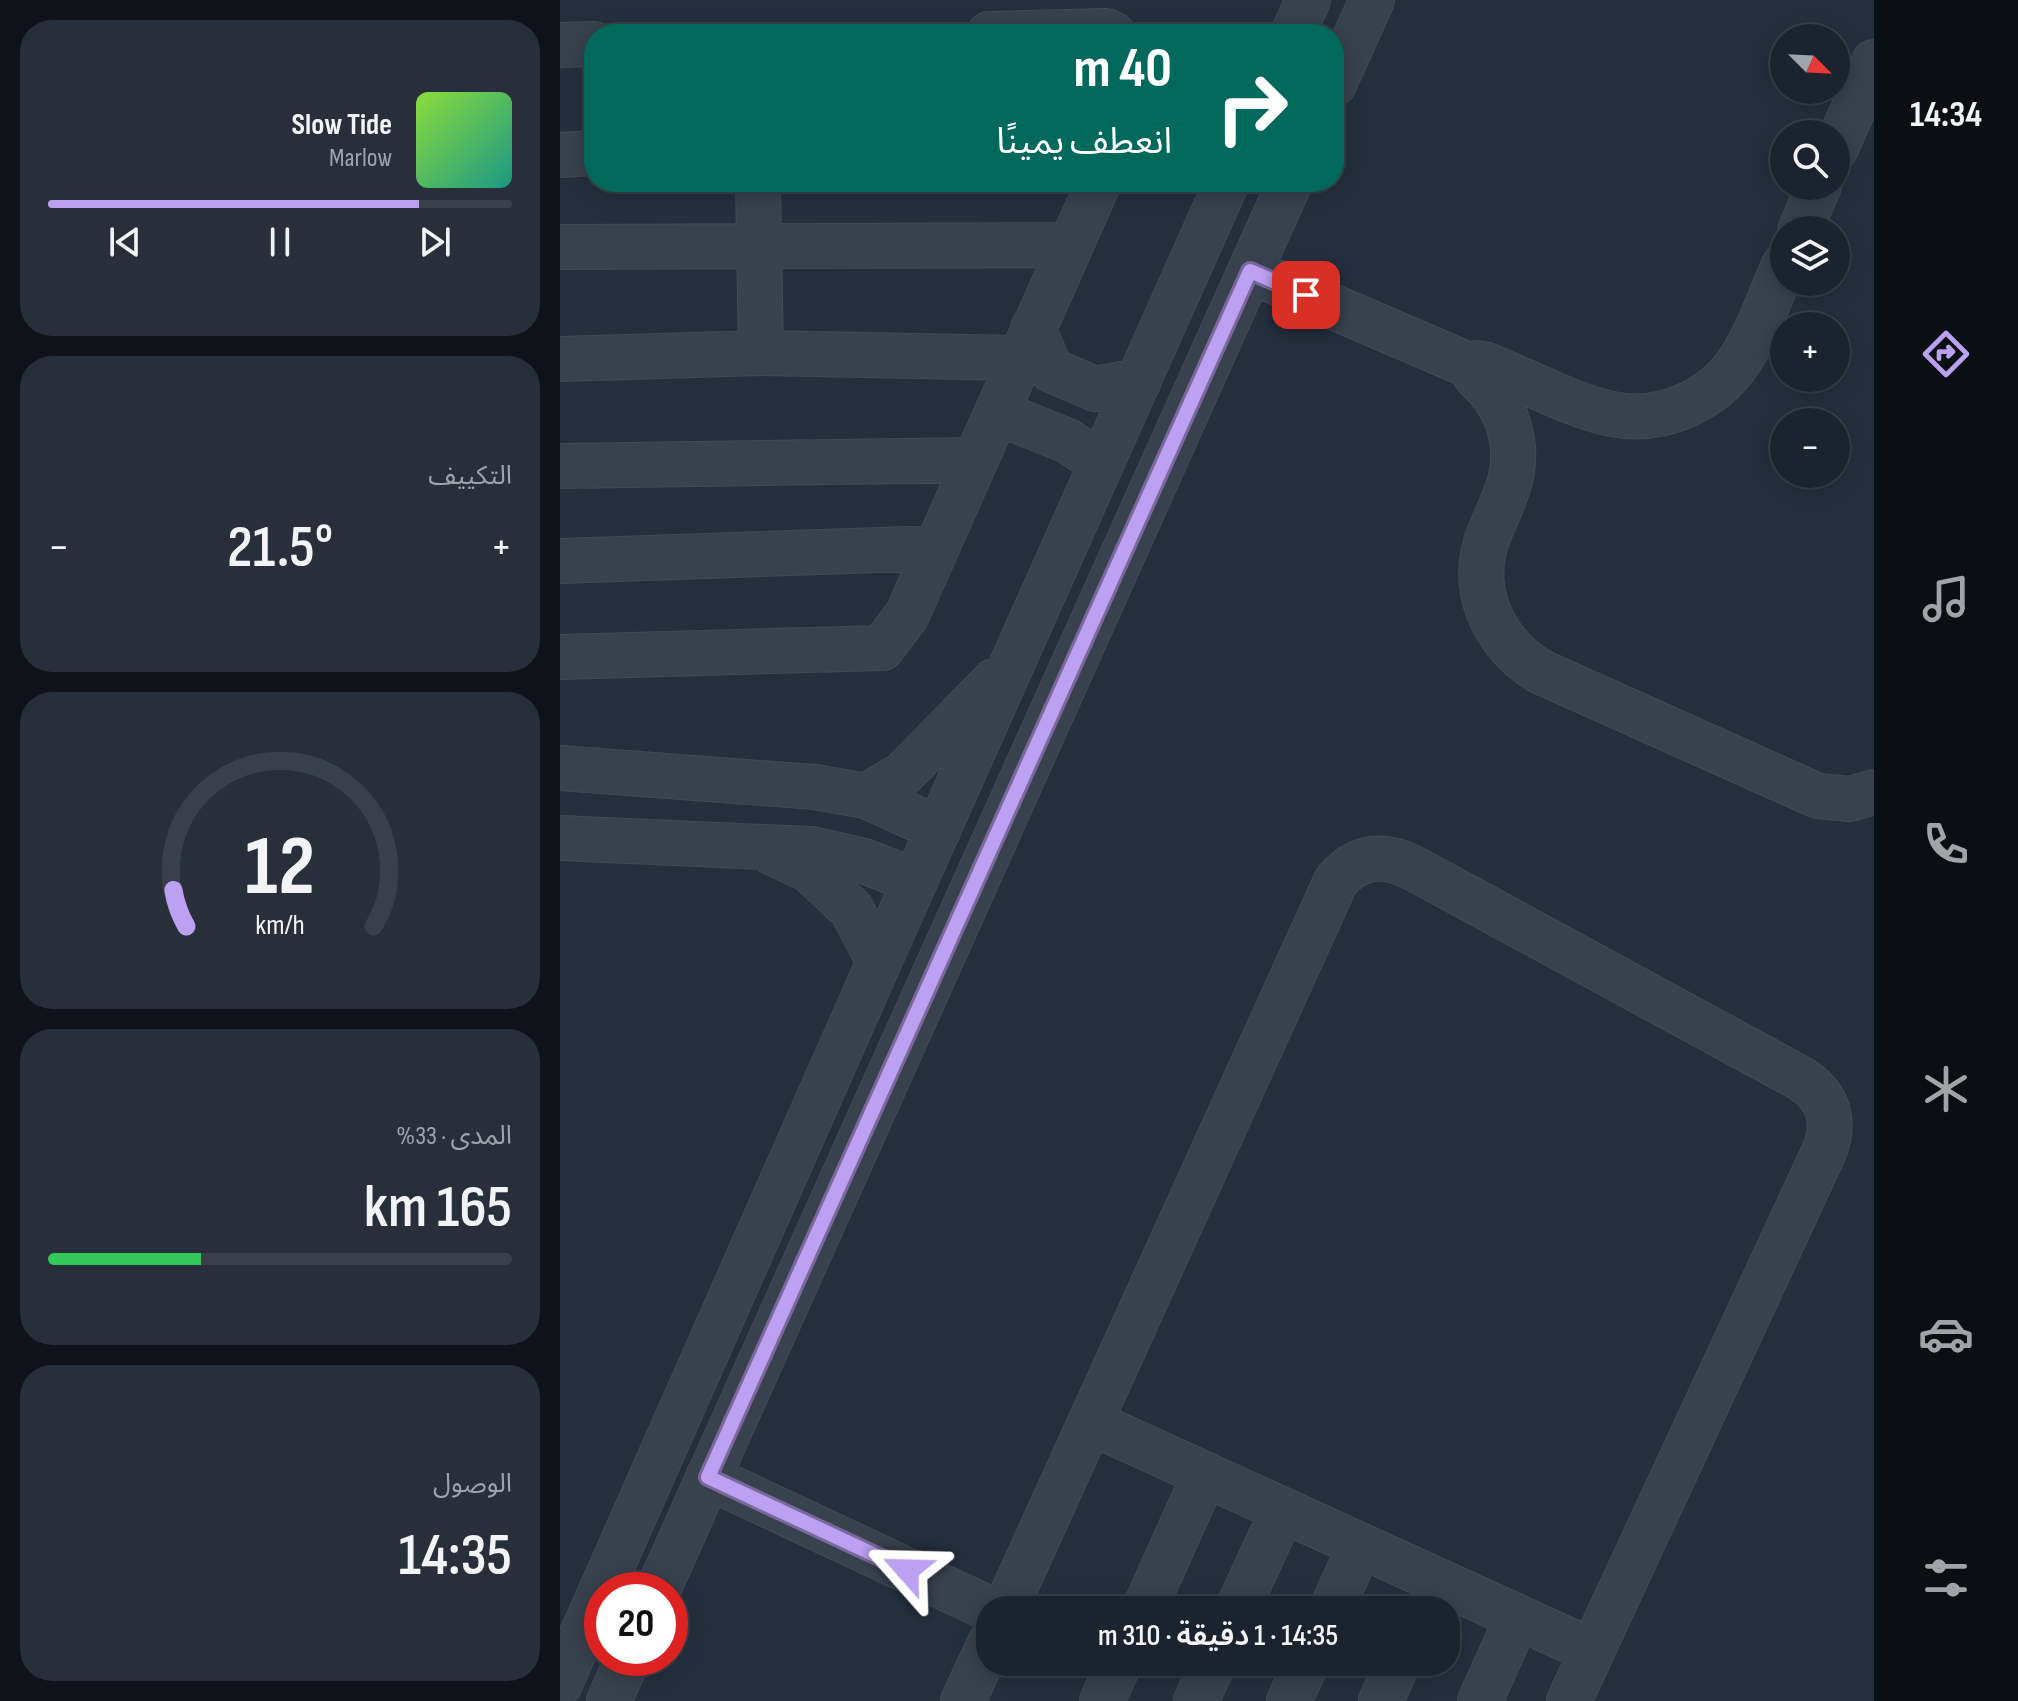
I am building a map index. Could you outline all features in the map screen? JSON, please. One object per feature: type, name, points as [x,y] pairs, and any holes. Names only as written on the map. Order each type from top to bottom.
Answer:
[{"type":"lane","points":[[1297,24],[1308,0]]},
{"type":"lane","points":[[1344,62],[1372,0]]},
{"type":"lane","points":[[560,45],[584,44]]},
{"type":"lane","points":[[1848,120],[1874,62]]},
{"type":"lane","points":[[560,155],[584,154]]},
{"type":"lane","points":[[758,192],[761,353]]},
{"type":"lane","points":[[560,657],[882,648],[907,615],[1095,192]]},
{"type":"lane","points":[[560,1684],[1223,192]]},
{"type":"lane","points":[[666,1572],[1286,192]]},
{"type":"lane","points":[[560,247],[1071,245]]},
{"type":"lane","points":[[1250,271],[1473,367],[1481,363],[1611,414],[1632,417],[1673,411],[1711,391],[1740,361],[1770,296]]},
{"type":"lane","points":[[1027,343],[1051,370],[1095,389],[1139,381]]},
{"type":"lane","points":[[560,359],[1027,343]]},
{"type":"lane","points":[[1473,367],[1475,376],[1492,393],[1501,408],[1512,441],[1512,477],[1484,551],[1481,571],[1487,611],[1508,645],[1522,660],[1539,671],[1803,790],[1834,799],[1850,799],[1874,792]]},
{"type":"lane","points":[[998,413],[1068,441],[1101,464]]},
{"type":"lane","points":[[560,466],[976,460]]},
{"type":"lane","points":[[560,561],[937,548]]},
{"type":"lane","points":[[866,796],[903,774],[1013,662]]},
{"type":"lane","points":[[560,768],[815,787],[866,796],[939,829]]},
{"type":"lane","points":[[560,838],[811,849],[864,861],[955,924]]},
{"type":"lane","points":[[756,846],[809,870],[852,910],[879,962]]},
{"type":"lane","points":[[1011,1596],[1336,881],[1345,869],[1358,861],[1388,858],[1402,862],[1810,1084],[1828,1107],[1830,1139],[1569,1701]]},
{"type":"lane","points":[[1090,1422],[1360,1546],[1429,1595],[1518,1617],[1592,1651]]},
{"type":"lane","points":[[1150,1596],[1205,1474]]},
{"type":"lane","points":[[708,1477],[976,1603]]},
{"type":"lane","points":[[1243,1596],[1283,1510]]},
{"type":"lane","points":[[1337,1596],[1360,1546]]},
{"type":"lane","points":[[1480,1701],[1518,1617]]},
{"type":"lane","points":[[963,1701],[976,1673]]},
{"type":"lane","points":[[609,1701],[620,1676]]},
{"type":"lane","points":[[1102,1701],[1114,1676]]},
{"type":"lane","points":[[1196,1701],[1208,1676]]},
{"type":"lane","points":[[1289,1701],[1301,1676]]},
{"type":"lane","points":[[1381,1701],[1392,1676]]},
{"type":"route","points":[[907,1570],[708,1477],[1250,271],[1306,295]]}]
